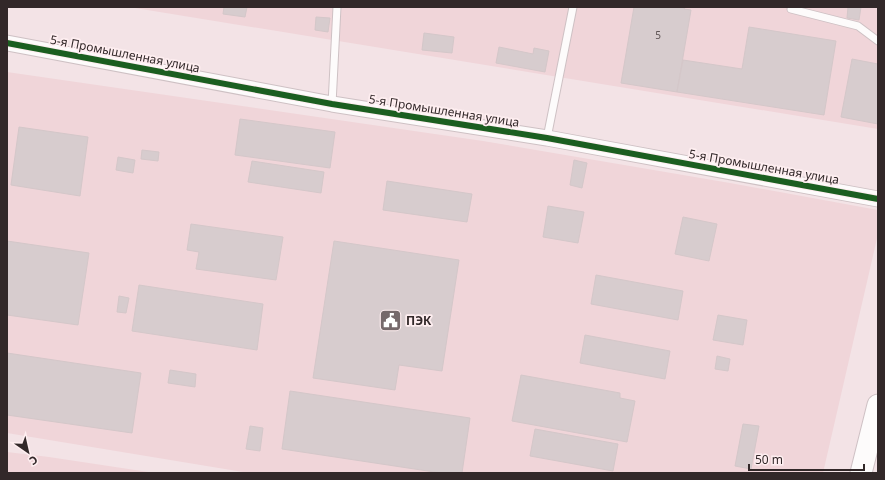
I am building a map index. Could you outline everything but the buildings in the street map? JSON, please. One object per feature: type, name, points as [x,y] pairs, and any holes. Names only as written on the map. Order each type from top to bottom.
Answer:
[{"type":"main road","points":[[861,473],[878,405]]},
{"type":"street","name":"5-я Промышленная улица","points":[[7,43],[332,104],[547,138],[878,199]]},
{"type":"lane","points":[[332,104],[336,7]]},
{"type":"lane","points":[[547,138],[573,7]]},
{"type":"lane","points":[[791,10],[858,26],[878,41]]},
{"type":"shaded area","points":[[129,7],[878,7],[878,129]]},
{"type":"shaded area","points":[[7,72],[483,141],[878,210],[878,234],[823,473],[249,473],[7,433]]},
{"type":"shaded area","points":[[7,452],[49,457],[155,473],[7,473]]},
{"type":"cycle path","points":[[7,43],[332,104],[547,138],[878,199]]},
{"type":"place","name":"ПЭК","points":[[390,321]]}]
